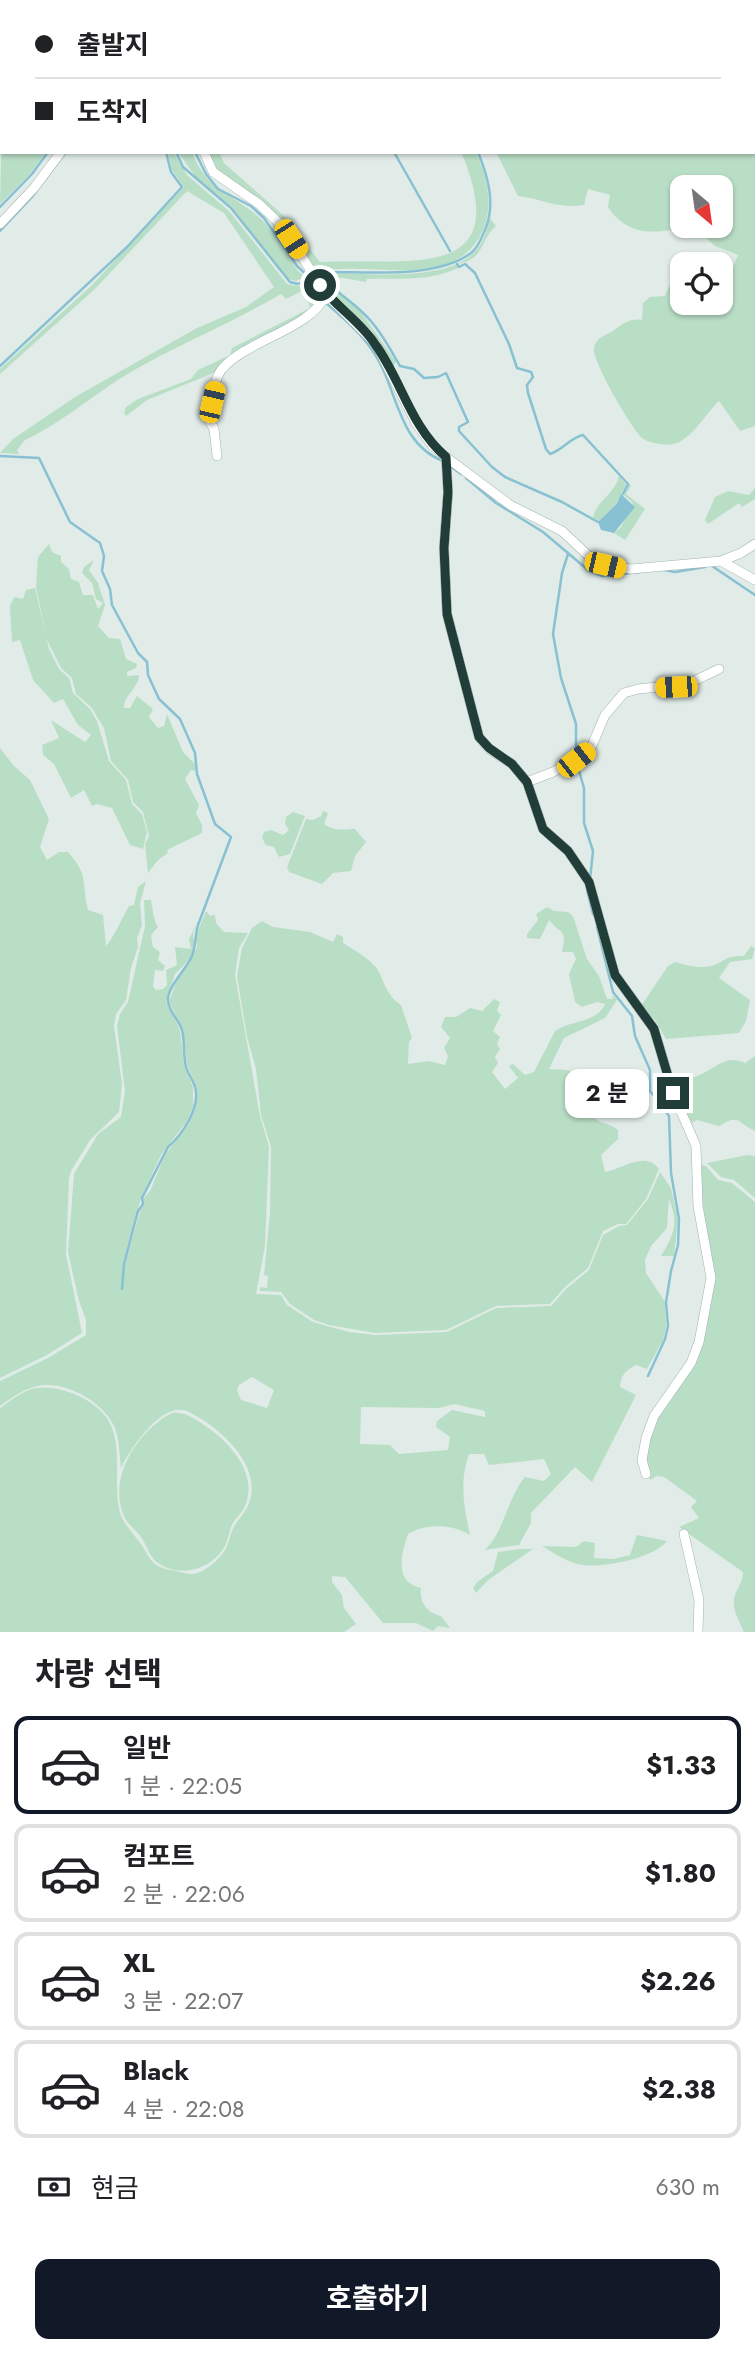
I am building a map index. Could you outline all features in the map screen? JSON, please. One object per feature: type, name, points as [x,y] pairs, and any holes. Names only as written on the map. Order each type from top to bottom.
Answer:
[{"type":"street","points":[[0,224],[34,188],[60,154]]},
{"type":"street","points":[[205,154],[213,172],[259,204],[282,226],[326,294],[376,344],[416,423],[432,445],[510,505],[562,531],[593,559],[605,565],[631,569],[721,561],[741,554],[755,544]]},
{"type":"street","points":[[217,456],[214,429],[208,416],[221,370],[251,347],[317,309],[326,294]]},
{"type":"street","points":[[446,457],[447,614],[452,640],[463,667],[479,737],[489,748],[512,764],[527,782],[543,829],[568,851],[589,882],[615,975],[654,1029],[673,1093],[696,1146],[698,1206],[711,1278],[699,1342],[691,1363],[654,1416],[646,1438],[642,1460],[646,1474]]},
{"type":"street","points":[[721,561],[755,580]]},
{"type":"street","points":[[527,782],[553,772],[590,750],[605,715],[624,693],[688,684],[719,669]]},
{"type":"street","points":[[684,1534],[699,1600],[698,1632]]},
{"type":"green space","points":[[1,154],[45,154],[29,175],[0,204]]},
{"type":"green space","points":[[168,154],[174,154],[187,175],[230,212],[287,284],[299,286],[310,281],[319,299],[315,308],[211,374],[147,400],[126,416],[126,407],[138,399],[191,379],[198,370],[230,355],[232,348],[310,308],[306,292],[302,291],[286,299],[281,294],[129,373],[25,440],[17,450],[19,454],[0,453],[13,439],[75,397],[197,328],[246,307],[274,287],[224,213],[187,191],[95,289],[0,374],[0,369],[91,286],[184,187],[172,170]]},
{"type":"green space","points":[[179,154],[193,154],[198,166],[214,185],[262,220],[298,271],[306,277],[296,281],[288,279],[231,206],[195,176]]},
{"type":"green space","points":[[208,154],[220,154],[224,163],[283,215],[320,262],[416,260],[443,255],[463,244],[475,225],[475,195],[462,154],[477,154],[488,191],[488,210],[483,230],[470,250],[452,262],[432,268],[408,270],[337,269],[316,272],[277,215],[215,169]]},
{"type":"green space","points":[[497,154],[755,154],[755,426],[740,431],[719,401],[680,442],[666,445],[648,441],[642,438],[621,409],[605,380],[594,348],[601,337],[626,322],[642,320],[643,303],[650,297],[665,296],[670,284],[670,315],[733,315],[733,267],[738,255],[715,246],[706,238],[733,238],[733,175],[670,175],[670,230],[657,232],[635,229],[625,224],[608,207],[610,195],[588,189],[584,205],[558,205],[518,196]]},
{"type":"green space","points":[[490,218],[496,226],[477,254],[466,262],[457,264],[458,268],[447,272],[413,278],[367,279],[366,282],[326,278],[322,273],[405,274],[448,267],[465,260],[478,248]]},
{"type":"green space","points":[[322,281],[361,312],[396,362],[393,367],[372,331],[332,295]]},
{"type":"green space","points":[[619,476],[626,485],[617,502],[599,521],[593,518],[598,507],[614,488]]},
{"type":"green space","points":[[629,483],[631,486],[626,494],[645,509],[625,540],[614,533],[621,527],[633,503],[624,495]]},
{"type":"green space","points":[[755,488],[755,499],[742,507],[739,503],[708,524],[705,520],[715,497],[728,491],[749,495]]},
{"type":"green space","points":[[49,544],[52,552],[61,556],[61,562],[69,569],[71,579],[79,582],[83,595],[93,595],[98,609],[103,603],[96,599],[92,583],[82,573],[84,567],[94,560],[89,570],[98,583],[105,605],[98,626],[109,638],[120,639],[126,659],[137,664],[136,668],[127,672],[127,676],[139,675],[124,708],[130,708],[137,696],[153,709],[149,717],[158,728],[164,726],[167,714],[183,752],[196,765],[195,771],[191,770],[185,779],[199,805],[196,813],[202,825],[202,833],[167,850],[168,853],[158,860],[148,873],[145,844],[149,836],[143,812],[133,802],[128,780],[111,761],[104,728],[91,707],[76,694],[72,678],[61,668],[47,640],[36,587],[38,557]]},
{"type":"green space","points":[[35,588],[49,649],[59,669],[69,678],[73,693],[90,709],[97,721],[109,761],[126,780],[132,804],[142,814],[147,832],[143,849],[130,845],[112,808],[97,804],[92,806],[84,790],[71,798],[54,764],[43,755],[42,745],[59,738],[51,720],[85,742],[91,735],[78,725],[63,699],[54,703],[33,680],[20,640],[12,642],[10,606],[14,597],[23,599],[26,590]]},
{"type":"green space","points":[[0,748],[30,780],[49,819],[40,847],[47,860],[59,852],[68,852],[79,868],[84,880],[88,910],[103,915],[106,946],[129,906],[134,905],[138,887],[146,881],[140,903],[142,925],[137,938],[138,947],[131,968],[126,1000],[116,1014],[114,1026],[122,1084],[119,1112],[90,1140],[69,1179],[66,1254],[82,1333],[47,1355],[0,1378]]},
{"type":"green space","points":[[323,811],[328,813],[324,824],[328,827],[355,829],[366,842],[355,856],[351,871],[333,873],[322,884],[289,872],[287,867],[306,819],[313,820],[321,816]]},
{"type":"green space","points":[[293,812],[305,816],[290,854],[279,857],[274,847],[266,845],[262,838],[264,832],[271,830],[283,835],[289,830],[285,824],[286,817]]},
{"type":"green space","points":[[144,900],[151,900],[158,927],[151,935],[153,947],[160,952],[158,960],[165,966],[163,971],[155,970],[153,986],[156,990],[167,985],[166,970],[177,965],[175,947],[191,949],[189,939],[197,923],[193,934],[195,946],[189,960],[175,974],[166,1002],[180,1030],[184,1065],[193,1087],[193,1106],[187,1121],[161,1155],[141,1198],[123,1263],[122,1291],[125,1264],[144,1198],[150,1191],[165,1155],[189,1123],[196,1102],[195,1084],[187,1065],[183,1029],[169,1002],[178,976],[187,967],[197,947],[196,935],[206,911],[210,916],[215,915],[216,923],[224,932],[248,933],[239,948],[235,975],[260,1116],[269,1147],[265,1246],[256,1294],[281,1295],[287,1305],[313,1322],[349,1332],[376,1335],[447,1332],[496,1308],[551,1306],[589,1270],[603,1235],[619,1226],[627,1225],[648,1199],[660,1172],[671,1188],[678,1220],[674,1256],[661,1256],[674,1229],[674,1215],[669,1199],[667,1228],[651,1246],[645,1260],[646,1273],[665,1302],[666,1327],[663,1340],[647,1369],[636,1365],[622,1377],[620,1387],[636,1395],[592,1482],[575,1467],[531,1513],[531,1523],[519,1545],[485,1550],[497,1533],[525,1477],[544,1481],[551,1474],[544,1459],[489,1465],[484,1454],[469,1454],[463,1485],[470,1535],[439,1526],[415,1530],[408,1534],[403,1550],[403,1574],[412,1585],[421,1588],[421,1598],[425,1606],[441,1616],[450,1628],[438,1626],[433,1631],[416,1623],[383,1623],[345,1577],[332,1576],[332,1582],[342,1595],[344,1608],[356,1624],[344,1632],[0,1632],[0,1408],[23,1393],[47,1388],[70,1392],[92,1403],[108,1419],[115,1439],[120,1513],[158,1566],[190,1574],[206,1569],[215,1562],[225,1550],[233,1528],[245,1512],[252,1489],[250,1475],[235,1449],[213,1427],[189,1412],[169,1412],[159,1419],[140,1438],[121,1468],[113,1424],[99,1407],[79,1393],[67,1388],[44,1385],[25,1390],[0,1406],[0,1381],[48,1358],[86,1335],[86,1320],[68,1252],[74,1174],[98,1134],[121,1117],[125,1091],[117,1026],[120,1014],[128,1002],[145,926]],"holes":[[[252,1377],[274,1390],[267,1408],[241,1400],[237,1390],[239,1385]],[[454,1404],[485,1411],[485,1417],[452,1410],[437,1421],[436,1427],[450,1437],[448,1450],[399,1454],[390,1445],[360,1444],[361,1407],[439,1408]]]},
{"type":"green space","points":[[547,907],[554,911],[568,912],[573,916],[587,959],[599,976],[607,999],[613,999],[612,994],[617,1000],[605,1018],[564,1038],[549,1069],[569,1070],[586,1081],[589,1108],[593,1117],[618,1130],[618,1139],[601,1155],[605,1172],[641,1161],[654,1164],[659,1169],[646,1199],[626,1224],[618,1224],[603,1231],[588,1268],[550,1304],[496,1306],[446,1330],[375,1333],[329,1325],[314,1320],[290,1304],[281,1292],[260,1291],[260,1287],[267,1288],[268,1276],[264,1275],[270,1213],[271,1147],[261,1115],[256,1069],[247,1037],[237,976],[242,948],[252,928],[262,921],[273,927],[310,932],[333,942],[337,934],[343,937],[343,943],[372,963],[390,994],[401,1005],[412,1038],[409,1042],[408,1064],[429,1061],[445,1065],[448,1056],[444,1048],[450,1038],[441,1027],[445,1017],[456,1017],[470,1008],[482,1011],[494,999],[500,1002],[497,1011],[501,1015],[493,1031],[500,1037],[497,1044],[500,1049],[495,1057],[498,1063],[492,1072],[505,1089],[518,1078],[509,1066],[513,1064],[525,1075],[534,1072],[555,1031],[596,1015],[605,1004],[597,1002],[582,1007],[575,1002],[569,974],[576,959],[573,952],[562,952],[564,936],[549,920],[540,939],[527,938],[538,920],[536,914]]},
{"type":"green space","points":[[751,946],[755,948],[752,959],[730,962],[719,978],[750,1000],[746,1021],[739,1033],[666,1039],[655,1020],[641,1006],[668,966],[675,962],[697,967],[711,966],[728,958],[744,956]]},
{"type":"green space","points":[[755,1056],[755,1131],[735,1120],[719,1126],[697,1120],[692,1123],[677,1097],[673,1081],[697,1076],[726,1061],[738,1060],[745,1063]]},
{"type":"green space","points":[[747,1155],[755,1156],[755,1198],[734,1180],[721,1177],[707,1163]]},
{"type":"green space","points":[[700,1164],[706,1166],[718,1180],[732,1183],[755,1202],[755,1632],[744,1632],[734,1607],[743,1572],[679,1527],[699,1518],[691,1507],[697,1501],[664,1477],[657,1476],[650,1480],[644,1459],[655,1418],[690,1369],[714,1273],[701,1216]]},
{"type":"green space","points":[[172,1413],[192,1417],[219,1436],[235,1453],[246,1473],[248,1484],[245,1506],[233,1523],[224,1548],[211,1562],[185,1571],[167,1568],[155,1560],[141,1537],[125,1519],[120,1501],[123,1471],[137,1443],[159,1421]]},
{"type":"green space","points":[[637,1535],[667,1541],[661,1547],[640,1557],[592,1566],[572,1562],[542,1546],[576,1547],[584,1541],[595,1543],[594,1558],[614,1559],[630,1555]]},
{"type":"green space","points":[[533,1549],[488,1580],[476,1593],[473,1588],[493,1571],[498,1552]]},
{"type":"water","points":[[621,494],[635,507],[614,533],[601,530],[598,522],[617,503]]},
{"type":"waterway","points":[[0,207],[32,174],[47,154]]},
{"type":"waterway","points":[[0,231],[32,197],[64,154]]},
{"type":"waterway","points":[[0,366],[127,247],[182,187],[171,172],[166,154]]},
{"type":"waterway","points":[[177,154],[183,167],[231,208],[290,282],[298,284],[310,278]]},
{"type":"waterway","points":[[196,154],[206,174],[218,189],[251,206],[264,218],[297,266],[310,278],[320,298]]},
{"type":"waterway","points":[[395,154],[450,251]]},
{"type":"waterway","points":[[320,272],[419,271],[456,262],[471,253],[481,239],[490,210],[488,181],[479,154]]},
{"type":"waterway","points":[[457,264],[459,267],[465,264],[475,273],[509,344],[517,368],[531,372],[533,377],[527,385],[528,393],[546,449],[550,454],[583,435],[628,484],[623,494]]},
{"type":"waterway","points":[[320,272],[373,323],[400,366],[414,369],[424,378],[438,377],[446,373],[468,422],[459,427],[459,431],[492,467],[505,477],[562,502],[598,522]]},
{"type":"waterway","points":[[326,303],[372,350],[416,441],[428,453],[443,461]]},
{"type":"waterway","points":[[0,456],[39,458],[70,522],[100,543],[104,556],[102,571],[110,589],[112,605],[138,653],[147,662],[148,675],[159,699],[180,719],[195,753],[197,774],[215,824],[231,837],[198,925],[192,956],[168,996],[170,1009],[182,1030],[185,1062],[195,1087],[193,1112],[168,1147],[142,1198],[143,1204],[138,1211],[124,1264],[122,1289]]},
{"type":"waterway","points":[[450,466],[461,474]]},
{"type":"waterway","points":[[466,478],[496,503],[543,532],[588,570],[602,576],[640,572]]},
{"type":"waterway","points":[[568,554],[562,573],[553,634],[561,678],[576,724],[576,756]]},
{"type":"waterway","points":[[712,566],[755,595]]},
{"type":"waterway","points":[[664,570],[675,572],[705,567]]},
{"type":"waterway","points":[[577,764],[584,788],[584,823],[593,851],[590,879]]},
{"type":"waterway","points":[[587,890],[593,914]]},
{"type":"waterway","points":[[597,927],[613,992],[632,1016],[635,1036],[650,1070],[650,1091],[669,1116],[671,1173],[679,1219],[678,1245],[666,1302],[668,1326],[648,1376]]},
{"type":"route","points":[[320,285],[376,344],[416,423],[432,445],[446,457],[448,492],[444,548],[447,614],[452,640],[463,667],[479,737],[489,748],[512,764],[527,782],[543,829],[568,851],[589,882],[615,975],[623,989],[646,1014],[654,1029],[673,1093]]}]
